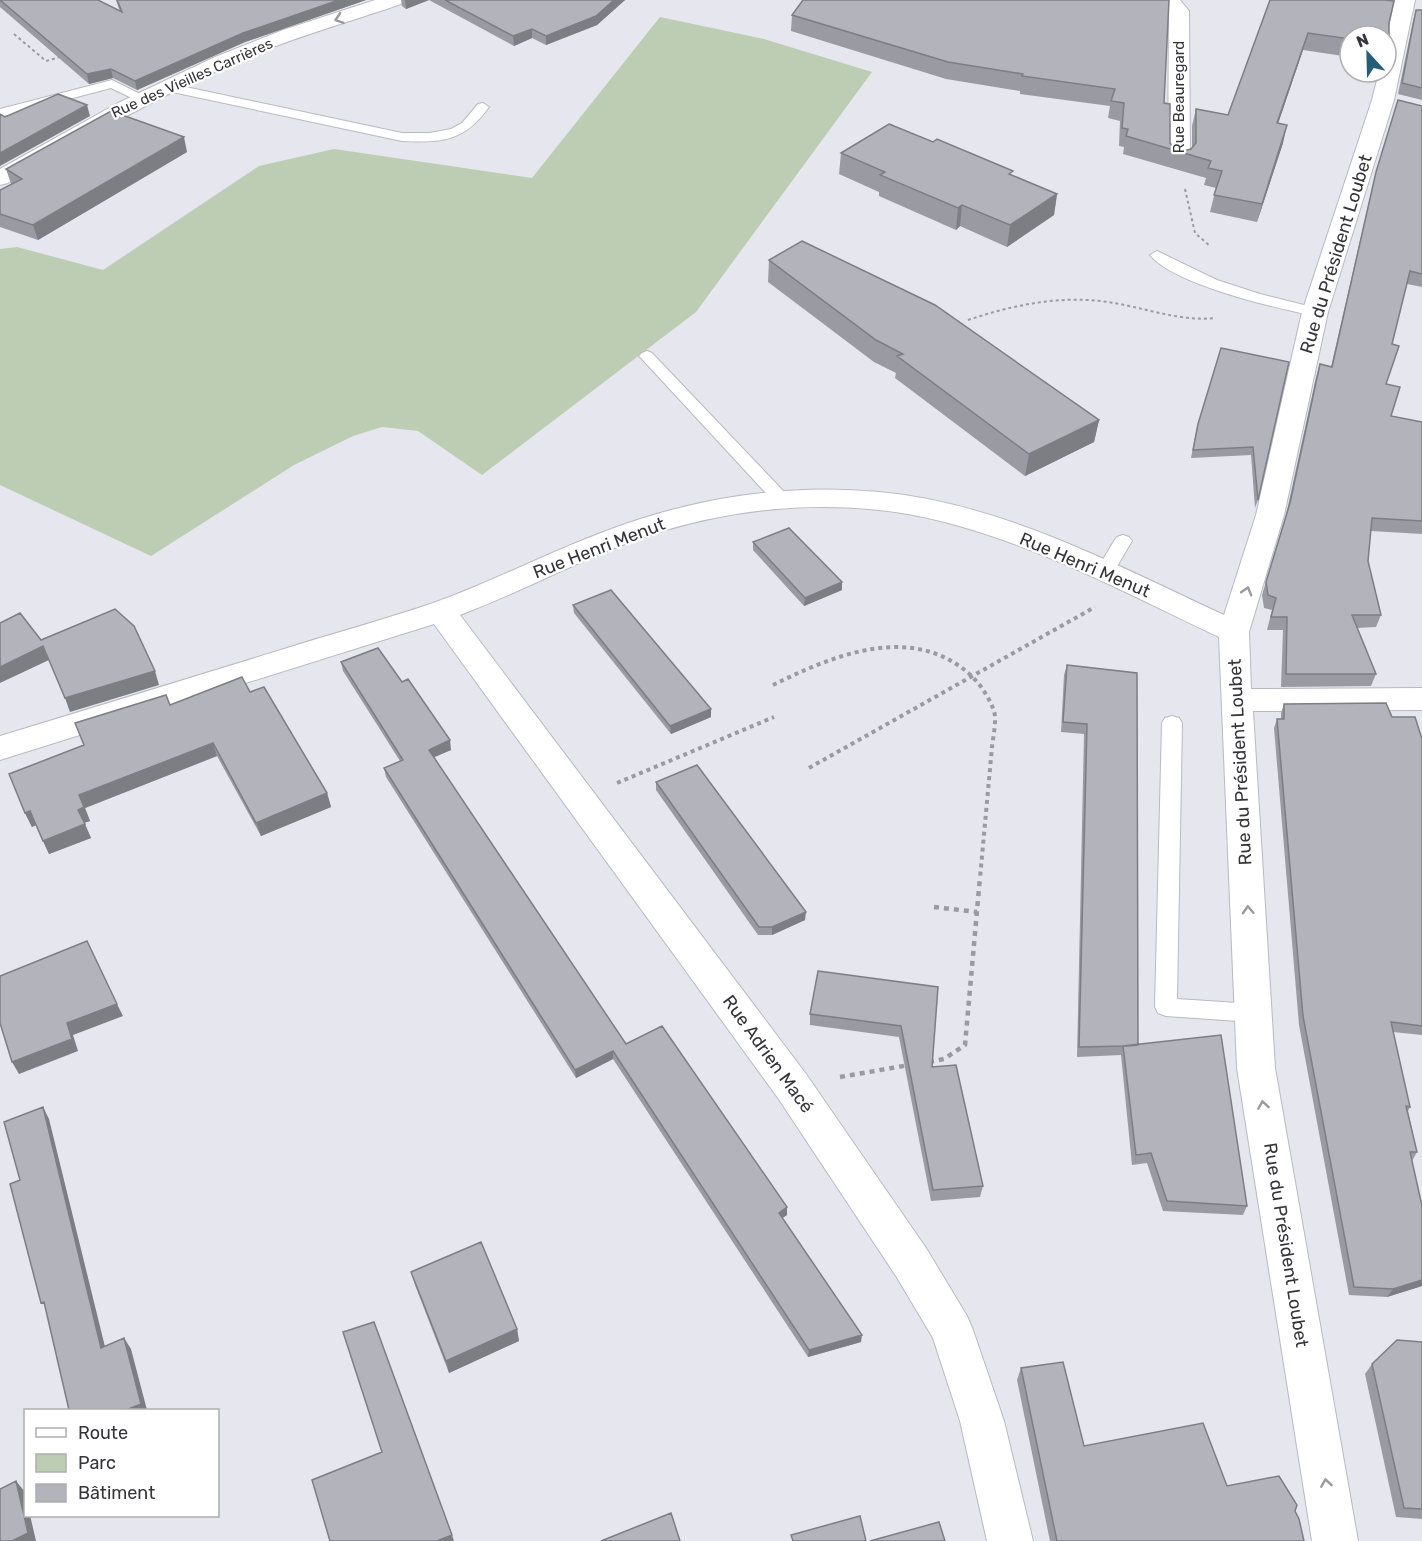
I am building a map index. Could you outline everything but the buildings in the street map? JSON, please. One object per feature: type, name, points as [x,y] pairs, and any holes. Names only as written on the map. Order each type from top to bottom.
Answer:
[{"type":"street","name":"Rue des Vieilles Carrières","points":[[0,178],[142,98],[258,46],[394,0]]},
{"type":"street","name":"Rue Beauregard","points":[[1169,0],[1179,11],[1179,159]]},
{"type":"street","name":"Rue du Président Loubet","points":[[1335,1541],[1256,1068],[1234,632],[1270,515],[1315,312],[1393,102],[1405,0]]},
{"type":"street","name":"Rue Henri Menut","points":[[0,748],[441,611],[654,524],[705,511],[759,502],[813,498],[866,500],[916,506],[1016,535],[1234,632]]},
{"type":"street","name":"Rue Adrien Macé","points":[[441,611],[792,1086],[911,1262],[952,1330],[982,1421],[1010,1541]]},
{"type":"street","points":[[1236,700],[1422,699]]},
{"type":"lane","points":[[0,113],[112,84],[142,98]]},
{"type":"lane","points":[[167,87],[393,136],[426,138],[446,135],[466,128],[483,107]]},
{"type":"lane","points":[[1157,255],[1204,279],[1274,304],[1315,312]]},
{"type":"lane","points":[[647,356],[782,500]]},
{"type":"lane","points":[[1104,573],[1123,541]]},
{"type":"lane","points":[[1172,723],[1166,1007],[1253,1013]]},
{"type":"path","points":[[14,34],[46,61],[67,55]]},
{"type":"path","name":"Rue Beauregard","points":[[1179,159],[1196,233]]},
{"type":"path","points":[[968,320],[1006,306],[1068,300],[1105,302],[1208,320],[1221,317],[1237,307],[1249,295]]},
{"type":"path","points":[[809,768],[1074,619]]},
{"type":"path","points":[[773,685],[808,667],[863,649],[920,648],[953,662],[974,677],[995,712],[965,1045],[944,1059],[792,1086]]},
{"type":"path","points":[[581,798],[774,717]]},
{"type":"path","points":[[934,907],[977,912]]},
{"type":"green space","points":[[660,17],[764,39],[872,72],[696,312],[482,475],[418,431],[382,427],[353,436],[294,465],[151,556],[0,485],[0,249],[17,247],[103,270],[259,166],[334,149],[532,178]]}]
